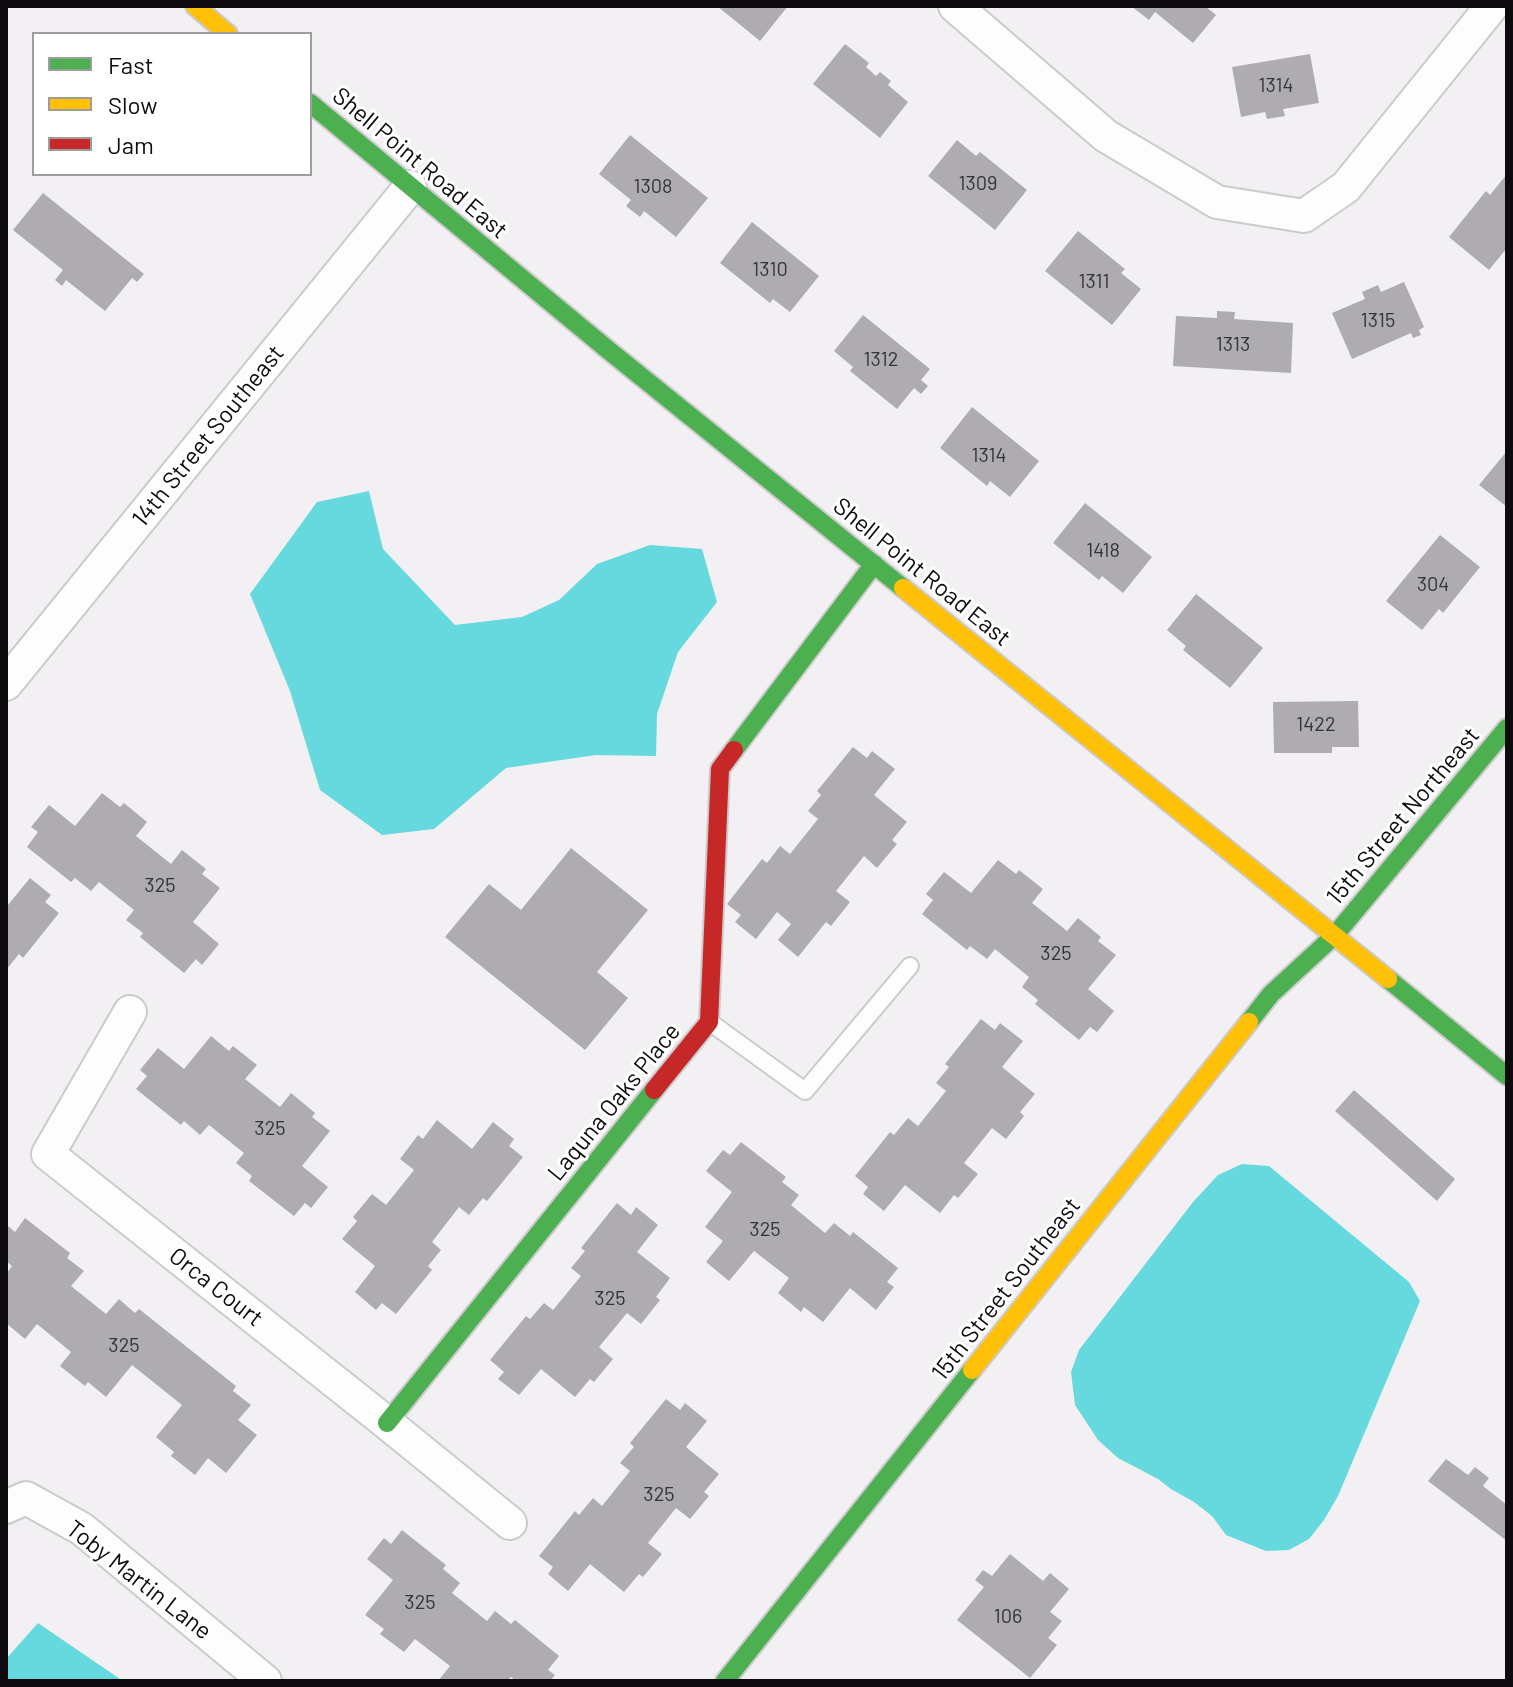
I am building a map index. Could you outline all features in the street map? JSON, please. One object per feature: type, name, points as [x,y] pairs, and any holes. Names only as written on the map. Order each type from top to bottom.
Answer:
[{"type":"street","points":[[195,6],[226,32]]},
{"type":"street","points":[[955,6],[1119,144],[1217,202],[1304,216],[1346,187],[1492,6]]},
{"type":"street","name":"Shell Point Road East","points":[[312,105],[1507,1076]]},
{"type":"street","name":"14th Street Southeast","points":[[6,684],[410,187]]},
{"type":"street","name":"Laquna Oaks Place","points":[[387,1423],[709,1022],[720,769],[874,564]]},
{"type":"street","name":"15th Street Northeast","points":[[1335,935],[1507,728]]},
{"type":"street","name":"15th Street Southeast","points":[[725,1681],[1271,994],[1335,935]]},
{"type":"street","name":"Orca Court","points":[[130,1012],[48,1154],[510,1523]]},
{"type":"street","name":"Toby Martin Lane","points":[[6,1507],[26,1498],[82,1529],[265,1681]]},
{"type":"lane","points":[[709,1022],[805,1091],[910,966]]},
{"type":"water","points":[[369,491],[383,549],[455,625],[522,617],[559,600],[597,564],[650,545],[702,549],[717,602],[678,652],[657,714],[656,756],[596,755],[506,768],[434,829],[382,835],[320,790],[290,691],[250,594],[317,502]]},
{"type":"water","points":[[1242,1164],[1269,1166],[1409,1282],[1420,1301],[1338,1496],[1309,1539],[1289,1550],[1266,1551],[1226,1535],[1212,1516],[1194,1502],[1118,1458],[1098,1440],[1075,1405],[1071,1372],[1079,1350],[1193,1202],[1218,1175]]},
{"type":"water","points":[[38,1623],[123,1681],[6,1681],[6,1659]]},
{"type":"building","points":[[717,6],[788,6],[760,41]]},
{"type":"building","points":[[1131,6],[1205,6],[1216,15],[1193,43],[1155,12],[1149,20]]},
{"type":"building","points":[[845,44],[869,63],[866,67],[876,76],[880,72],[891,81],[888,85],[908,102],[880,138],[813,84]]},
{"type":"building","points":[[1310,54],[1319,103],[1283,109],[1285,116],[1267,119],[1265,112],[1241,117],[1232,67]]},
{"type":"building","points":[[630,135],[708,198],[676,237],[644,211],[640,217],[626,206],[631,200],[599,174]]},
{"type":"building","points":[[957,140],[976,156],[980,152],[1027,190],[995,230],[928,176]]},
{"type":"building","points":[[1507,174],[1507,248],[1489,270],[1449,237],[1486,191],[1490,195]]},
{"type":"building","points":[[43,193],[144,274],[137,282],[132,278],[105,311],[66,280],[62,286],[55,280],[63,270],[13,230]]},
{"type":"building","points":[[752,222],[819,276],[790,312],[773,299],[770,303],[720,263]]},
{"type":"building","points":[[1078,231],[1125,269],[1121,273],[1141,289],[1112,325],[1045,271]]},
{"type":"building","points":[[1404,282],[1424,327],[1419,330],[1421,335],[1413,338],[1411,333],[1352,359],[1332,313],[1365,299],[1362,292],[1378,285],[1381,292]]},
{"type":"building","points":[[1217,311],[1235,312],[1234,319],[1293,323],[1291,373],[1173,366],[1176,316],[1217,318]]},
{"type":"building","points":[[863,315],[930,369],[921,380],[928,386],[921,394],[914,388],[897,409],[850,371],[853,367],[834,351]]},
{"type":"building","points":[[972,407],[1039,461],[1010,497],[990,481],[987,486],[940,448]]},
{"type":"building","points":[[1507,451],[1507,507],[1479,485]]},
{"type":"building","points":[[1085,503],[1152,557],[1123,593],[1102,576],[1099,580],[1053,543]]},
{"type":"building","points":[[1440,535],[1480,567],[1443,613],[1439,609],[1422,630],[1386,601]]},
{"type":"building","points":[[1196,594],[1263,648],[1230,688],[1183,650],[1186,646],[1167,630]]},
{"type":"building","points":[[1358,701],[1359,747],[1332,747],[1332,753],[1274,753],[1273,702]]},
{"type":"building","points":[[853,747],[867,758],[872,751],[895,769],[874,795],[907,822],[892,840],[897,844],[877,868],[864,856],[836,891],[850,902],[831,926],[826,922],[798,957],[778,940],[791,924],[777,912],[756,939],[735,922],[741,915],[727,904],[762,859],[767,863],[780,846],[790,854],[818,819],[808,811],[821,795],[817,791]]},
{"type":"building","points":[[102,793],[120,807],[124,803],[147,822],[136,836],[171,864],[182,850],[206,869],[202,874],[220,888],[193,922],[219,944],[202,965],[196,959],[184,973],[140,937],[143,933],[126,920],[134,910],[99,882],[91,891],[75,878],[71,882],[27,847],[38,832],[31,827],[49,805],[75,826]]},
{"type":"building","points":[[571,848],[648,910],[597,972],[628,998],[585,1050],[445,937],[489,884],[521,910]]},
{"type":"building","points":[[998,860],[1016,874],[1019,870],[1043,889],[1032,903],[1067,931],[1078,918],[1101,937],[1098,941],[1116,955],[1088,989],[1114,1011],[1097,1032],[1090,1027],[1079,1040],[1035,1004],[1038,1000],[1022,987],[1029,977],[995,949],[987,959],[970,946],[967,950],[922,914],[933,900],[926,894],[944,872],[971,893]]},
{"type":"building","points":[[30,878],[51,895],[45,902],[59,913],[23,958],[19,954],[6,970],[6,903],[8,905]]},
{"type":"building","points":[[981,1019],[995,1030],[1000,1023],[1023,1041],[1002,1067],[1035,1094],[1020,1112],[1024,1116],[1006,1139],[992,1128],[964,1163],[978,1174],[958,1198],[954,1195],[940,1213],[905,1185],[884,1211],[863,1194],[868,1187],[855,1176],[890,1132],[894,1135],[908,1118],[918,1126],[946,1091],[936,1083],[949,1067],[945,1064]]},
{"type":"building","points":[[211,1036],[229,1051],[233,1046],[257,1065],[245,1079],[280,1107],[291,1093],[315,1113],[312,1117],[330,1131],[302,1166],[328,1187],[311,1208],[305,1203],[294,1216],[249,1181],[252,1176],[236,1163],[244,1153],[209,1125],[200,1135],[184,1121],[181,1125],[136,1089],[147,1076],[140,1070],[158,1048],[184,1069]]},
{"type":"building","points":[[1354,1090],[1455,1179],[1437,1201],[1335,1111]]},
{"type":"building","points":[[437,1120],[472,1149],[493,1122],[514,1139],[509,1146],[523,1157],[487,1201],[483,1198],[469,1215],[459,1207],[432,1242],[441,1250],[428,1266],[432,1270],[396,1314],[382,1303],[376,1310],[355,1292],[375,1266],[342,1239],[357,1221],[353,1217],[372,1194],[386,1205],[414,1170],[400,1159],[418,1135],[423,1139]]},
{"type":"building","points":[[741,1142],[786,1177],[782,1182],[799,1195],[791,1205],[825,1233],[834,1223],[850,1236],[853,1232],[898,1268],[887,1282],[894,1287],[876,1310],[850,1288],[823,1322],[804,1307],[801,1312],[778,1293],[789,1278],[754,1251],[729,1281],[706,1262],[723,1241],[705,1227],[732,1192],[706,1171],[723,1150],[730,1155]]},
{"type":"building","points":[[617,1203],[631,1215],[636,1207],[658,1225],[637,1252],[670,1278],[656,1297],[660,1300],[641,1324],[627,1313],[599,1347],[613,1359],[594,1382],[590,1379],[575,1397],[541,1369],[519,1395],[498,1379],[504,1372],[490,1360],[526,1316],[530,1319],[544,1303],[553,1310],[581,1276],[571,1268],[585,1251],[581,1248]]},
{"type":"building","points":[[25,1218],[70,1253],[67,1258],[84,1271],[71,1286],[106,1314],[119,1299],[135,1313],[139,1309],[236,1386],[233,1391],[251,1405],[238,1420],[257,1435],[226,1473],[208,1458],[195,1475],[171,1456],[174,1452],[156,1437],[182,1405],[132,1365],[106,1397],[88,1382],[85,1386],[60,1366],[71,1352],[37,1324],[25,1339],[6,1323],[6,1274],[12,1266],[6,1261],[6,1228],[8,1226],[15,1232]]},
{"type":"building","points":[[666,1399],[680,1410],[685,1403],[707,1421],[686,1447],[719,1474],[704,1492],[709,1496],[690,1519],[676,1508],[648,1543],[662,1554],[643,1577],[639,1574],[624,1592],[590,1564],[568,1591],[548,1574],[553,1567],[539,1556],[575,1511],[579,1515],[593,1498],[602,1506],[630,1471],[620,1463],[634,1447],[630,1443]]},
{"type":"building","points":[[1446,1459],[1468,1475],[1475,1467],[1489,1478],[1483,1486],[1507,1505],[1507,1541],[1428,1481]]},
{"type":"building","points":[[402,1530],[446,1565],[443,1569],[460,1583],[452,1593],[487,1621],[495,1611],[511,1624],[515,1620],[559,1656],[548,1670],[555,1675],[550,1681],[516,1681],[511,1677],[507,1681],[438,1681],[450,1666],[415,1639],[404,1652],[380,1634],[384,1629],[365,1615],[393,1580],[367,1559],[384,1538],[391,1544]]},
{"type":"building","points":[[1010,1554],[1043,1581],[1050,1573],[1069,1589],[1050,1612],[1062,1621],[1048,1638],[1057,1645],[1030,1678],[957,1620],[984,1587],[975,1580],[983,1570],[992,1576]]},
{"type":"traffic: fast","points":[[312,105],[903,588]]},
{"type":"traffic: fast","points":[[734,750],[874,564]]},
{"type":"traffic: fast","points":[[1249,1022],[1271,994],[1335,935],[1507,728]]},
{"type":"traffic: fast","points":[[1388,979],[1507,1076]]},
{"type":"traffic: fast","points":[[387,1423],[654,1090]]},
{"type":"traffic: fast","points":[[725,1681],[972,1370]]},
{"type":"traffic: slow","points":[[195,6],[226,32]]},
{"type":"traffic: slow","points":[[903,588],[1388,979]]},
{"type":"traffic: slow","points":[[972,1370],[1249,1022]]},
{"type":"traffic: jam","points":[[654,1090],[709,1022],[720,769],[734,750]]}]
